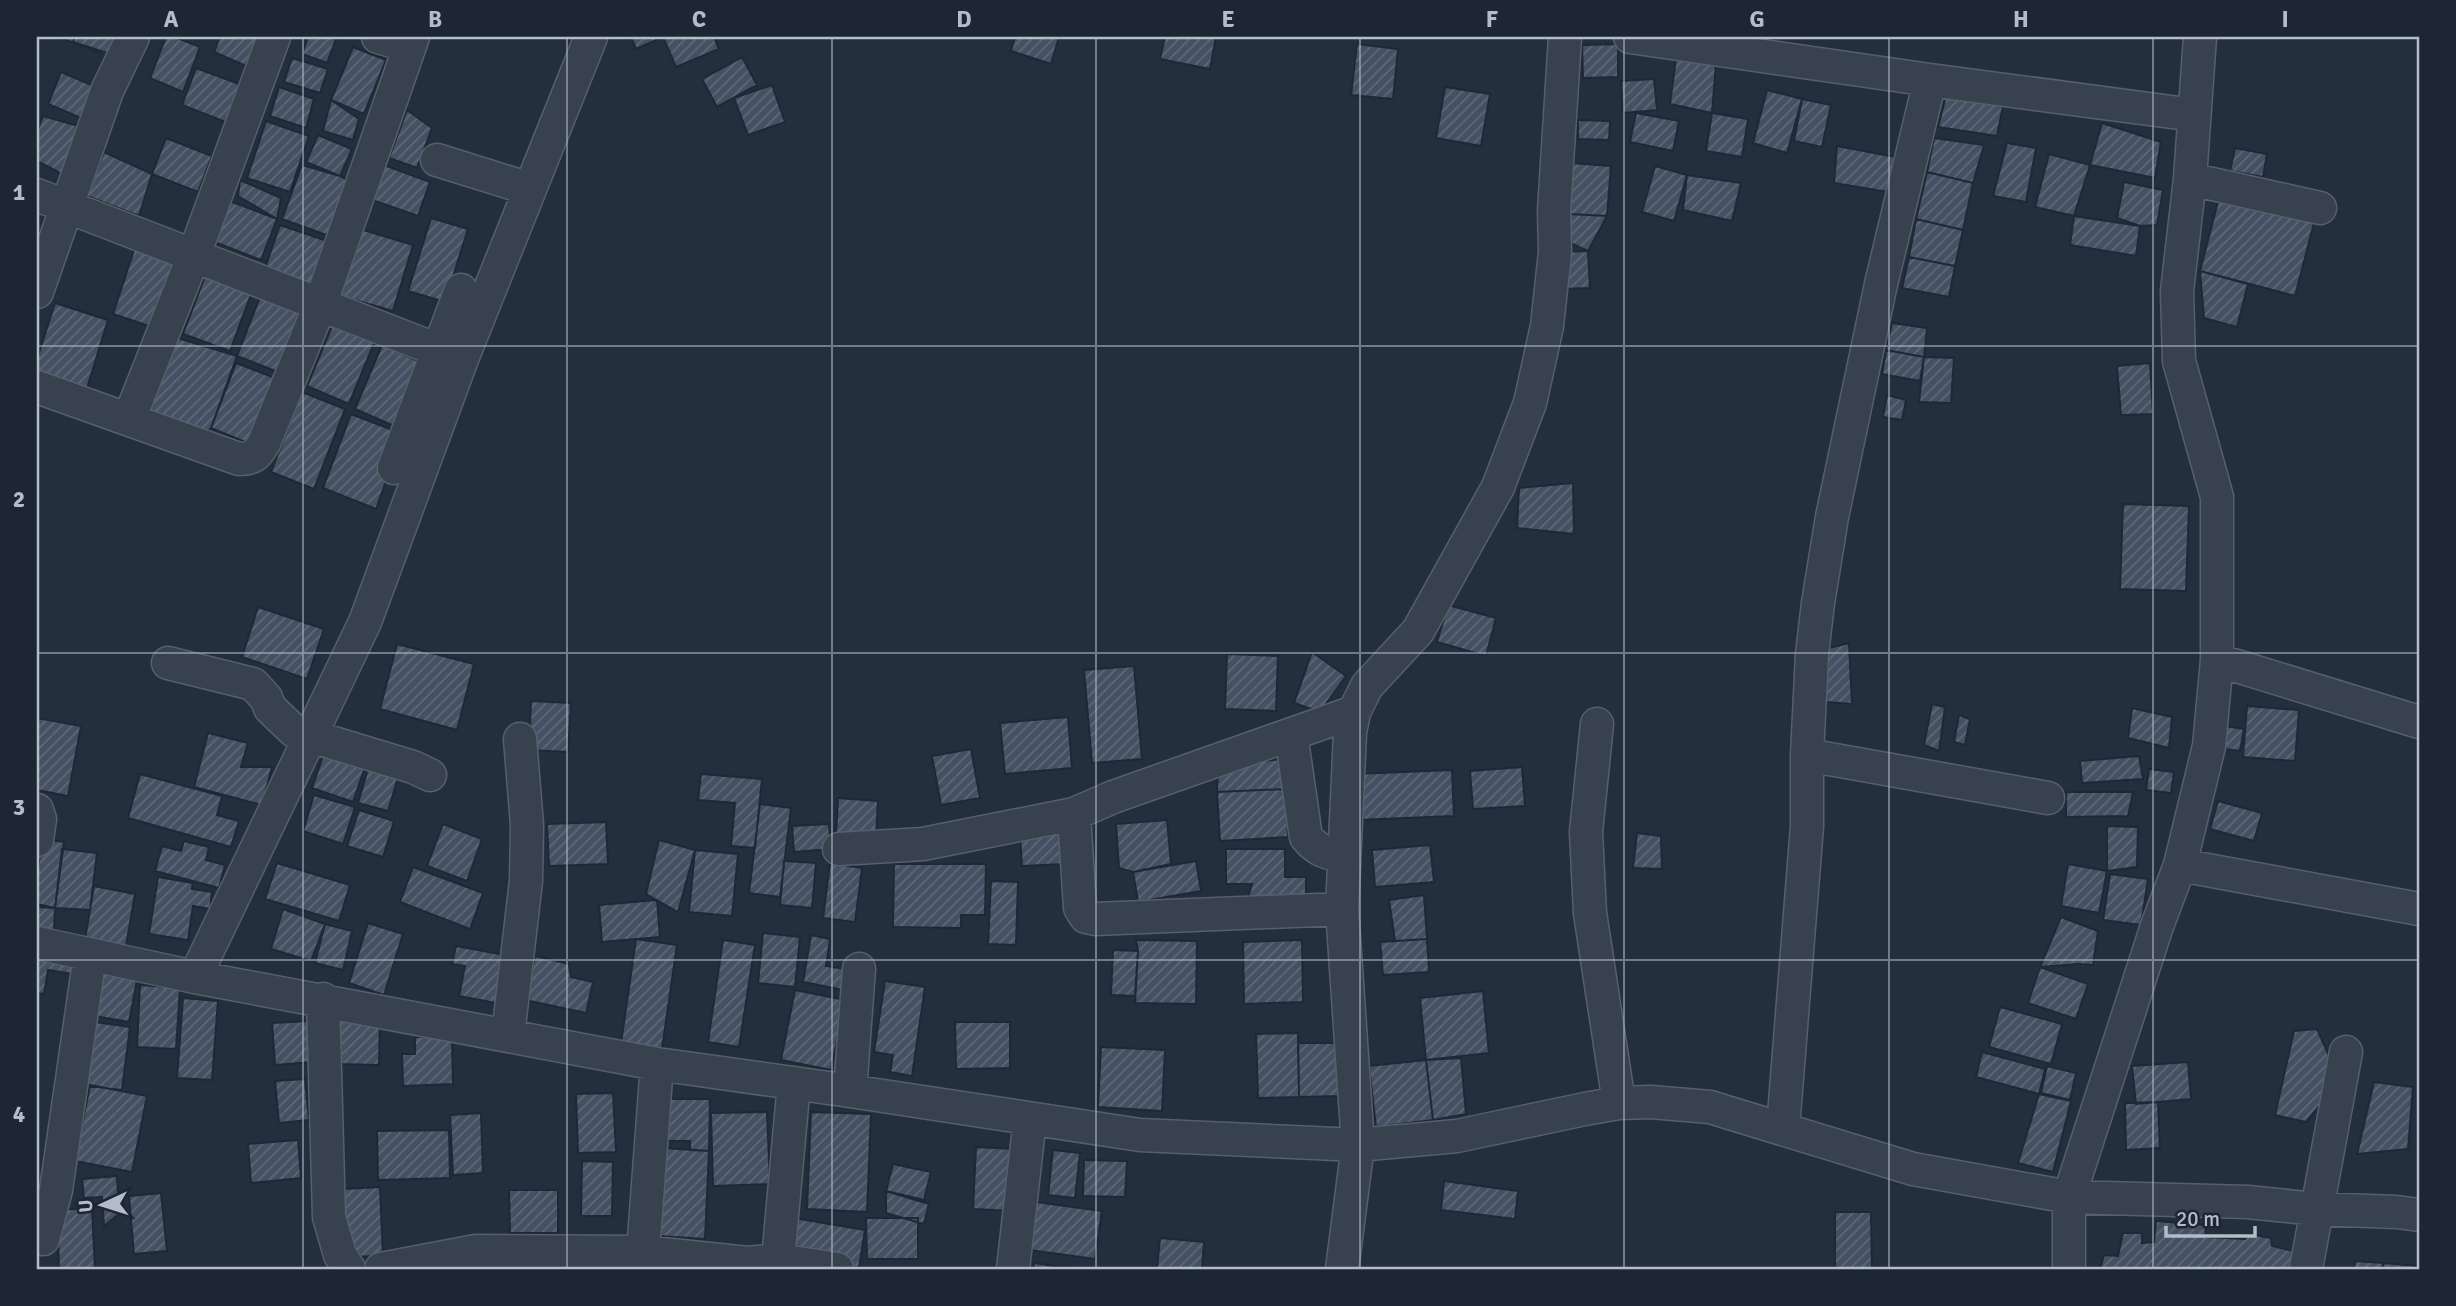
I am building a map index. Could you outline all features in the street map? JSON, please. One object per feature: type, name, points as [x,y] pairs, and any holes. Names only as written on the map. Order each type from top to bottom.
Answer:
[{"type":"street","points":[[37,292],[107,91],[133,37]]},
{"type":"street","points":[[128,419],[194,256],[274,37]]},
{"type":"street","points":[[37,387],[239,459],[250,459],[257,455],[320,305],[411,42],[378,37]]},
{"type":"street","points":[[195,977],[368,616],[462,359],[591,37]]},
{"type":"street","points":[[1342,1269],[1358,1145],[1342,909],[1350,733],[1354,712],[1367,686],[1418,631],[1498,487],[1530,403],[1547,326],[1555,252],[1554,211],[1565,37]]},
{"type":"street","points":[[1631,37],[1741,44],[1930,80],[2194,115]]},
{"type":"street","points":[[2069,1269],[2069,1197],[2157,926],[2180,865],[2209,746],[2217,660],[2217,497],[2179,361],[2177,291],[2190,179],[2200,37]]},
{"type":"street","points":[[1783,1128],[1807,826],[1812,654],[1832,517],[1881,284],[1930,80]]},
{"type":"street","points":[[437,160],[530,189]]},
{"type":"street","points":[[2190,179],[2320,208]]},
{"type":"street","points":[[37,195],[438,350]]},
{"type":"street","points":[[394,468],[461,290]]},
{"type":"street","points":[[2217,660],[2419,722]]},
{"type":"street","points":[[168,663],[253,684],[266,698],[270,708],[294,731],[413,767],[430,775]]},
{"type":"street","points":[[839,849],[923,844],[1074,814],[1113,797],[1354,712]]},
{"type":"street","points":[[1597,724],[1586,832],[1590,913],[1619,1103]]},
{"type":"street","points":[[1291,734],[1306,837],[1316,849],[1327,854],[1344,855]]},
{"type":"street","points":[[508,1035],[526,881],[527,824],[520,739]]},
{"type":"street","points":[[1807,755],[2048,797]]},
{"type":"street","points":[[37,810],[40,819],[37,840]]},
{"type":"street","points":[[1074,814],[1080,908],[1086,917],[1095,919],[1342,909]]},
{"type":"street","points":[[2180,865],[2419,909]]},
{"type":"street","points":[[37,943],[195,977],[657,1064],[1140,1135],[1358,1145],[1457,1136],[1619,1103],[1651,1102],[1710,1107],[1913,1169],[2069,1197],[2248,1202],[2419,1215]]},
{"type":"street","points":[[43,1239],[56,1190],[90,955]]},
{"type":"street","points":[[850,1091],[859,969]]},
{"type":"street","points":[[323,999],[330,1217],[340,1255],[349,1269]]},
{"type":"street","points":[[2306,1269],[2346,1052]]},
{"type":"street","points":[[643,1252],[657,1064]]},
{"type":"street","points":[[778,1260],[794,1083]]},
{"type":"street","points":[[1013,1269],[1030,1119]]},
{"type":"street","points":[[380,1269],[476,1251],[643,1252],[748,1263],[778,1260],[837,1269]]},
{"type":"building","points":[[58,37],[115,37],[108,56]]},
{"type":"building","points":[[75,37],[123,37],[117,56],[73,42]]},
{"type":"building","points":[[166,37],[175,37],[200,47],[183,92],[150,78]]},
{"type":"building","points":[[220,37],[258,37],[246,66],[214,52]]},
{"type":"building","points":[[308,37],[336,39],[327,63],[302,54]]},
{"type":"building","points":[[631,37],[663,37],[636,49]]},
{"type":"building","points":[[663,37],[714,37],[719,49],[676,67]]},
{"type":"building","points":[[1015,37],[1059,37],[1051,64],[1011,51]]},
{"type":"building","points":[[1165,37],[1216,37],[1210,69],[1160,59]]},
{"type":"building","points":[[1357,44],[1398,49],[1393,99],[1351,95]]},
{"type":"building","points":[[1618,44],[1618,77],[1583,78],[1582,45]]},
{"type":"building","points":[[353,47],[386,60],[364,114],[331,100]]},
{"type":"building","points":[[742,57],[757,85],[717,107],[702,79]]},
{"type":"building","points":[[292,58],[328,69],[320,93],[284,82]]},
{"type":"building","points":[[1676,58],[1716,63],[1712,113],[1670,104]]},
{"type":"building","points":[[196,68],[242,85],[228,123],[182,105]]},
{"type":"building","points":[[61,72],[101,89],[88,121],[48,104]]},
{"type":"building","points":[[1654,79],[1657,110],[1623,113],[1621,81]]},
{"type":"building","points":[[772,85],[785,122],[748,135],[734,98]]},
{"type":"building","points":[[279,87],[314,99],[306,128],[270,116]]},
{"type":"building","points":[[1445,87],[1490,94],[1481,146],[1436,138]]},
{"type":"building","points":[[1767,90],[1802,99],[1787,153],[1753,143]]},
{"type":"building","points":[[1946,96],[2003,106],[1997,136],[1938,127]]},
{"type":"building","points":[[1802,99],[1831,105],[1822,147],[1794,141]]},
{"type":"building","points":[[331,100],[359,119],[353,140],[323,131]]},
{"type":"building","points":[[407,110],[432,128],[417,168],[389,158]]},
{"type":"building","points":[[1636,113],[1679,121],[1673,151],[1630,142]]},
{"type":"building","points":[[1712,113],[1748,119],[1742,157],[1706,151]]},
{"type":"building","points":[[43,116],[82,127],[64,175],[37,161],[37,132]]},
{"type":"building","points":[[1578,120],[1610,121],[1609,140],[1578,139]]},
{"type":"building","points":[[266,121],[309,136],[290,192],[247,178]]},
{"type":"building","points":[[2102,123],[2161,142],[2155,178],[2090,165]]},
{"type":"building","points":[[318,135],[352,149],[340,176],[306,162]]},
{"type":"building","points":[[166,138],[212,156],[198,192],[152,174]]},
{"type":"building","points":[[1934,138],[1984,145],[1973,183],[1927,172]]},
{"type":"building","points":[[2007,143],[2036,148],[2026,202],[1993,196]]},
{"type":"building","points":[[1837,146],[1901,158],[1894,193],[1834,183]]},
{"type":"building","points":[[2235,148],[2267,154],[2263,177],[2230,171]]},
{"type":"building","points":[[104,152],[152,174],[139,216],[87,196]]},
{"type":"building","points":[[2049,154],[2090,165],[2074,216],[2035,207]]},
{"type":"building","points":[[1572,163],[1611,166],[1607,216],[1569,214]]},
{"type":"building","points":[[302,165],[340,176],[352,183],[332,237],[282,219]]},
{"type":"building","points":[[384,165],[430,182],[418,216],[372,200]]},
{"type":"building","points":[[1655,166],[1687,175],[1674,221],[1642,212]]},
{"type":"building","points":[[1927,172],[1973,183],[1963,230],[1916,219]]},
{"type":"building","points":[[1687,175],[1741,183],[1732,221],[1683,210]]},
{"type":"building","points":[[240,180],[281,198],[277,219],[238,196]]},
{"type":"building","points":[[2124,182],[2163,190],[2157,225],[2140,226],[2117,218]]},
{"type":"building","points":[[2220,194],[2315,219],[2295,296],[2200,271]]},
{"type":"building","points":[[227,200],[277,219],[261,260],[212,241]]},
{"type":"building","points":[[1569,214],[1607,216],[1588,251],[1568,242]]},
{"type":"building","points":[[2074,216],[2140,226],[2136,256],[2070,245]]},
{"type":"building","points":[[431,218],[468,229],[445,302],[408,291]]},
{"type":"building","points":[[1916,219],[1963,230],[1955,266],[1909,257]]},
{"type":"building","points":[[280,225],[330,242],[315,286],[265,268]]},
{"type":"building","points":[[357,228],[413,245],[393,311],[337,295]]},
{"type":"building","points":[[135,247],[177,261],[155,328],[113,314]]},
{"type":"building","points":[[1588,251],[1590,288],[1561,289],[1559,252]]},
{"type":"building","points":[[1909,257],[1955,266],[1949,297],[1902,288]]},
{"type":"building","points":[[207,271],[253,289],[230,351],[183,334]]},
{"type":"building","points":[[2200,271],[2248,284],[2237,327],[2204,318]]},
{"type":"building","points":[[262,292],[307,310],[283,374],[237,356]]},
{"type":"building","points":[[55,303],[108,320],[87,388],[37,372],[37,359]]},
{"type":"building","points":[[335,319],[377,336],[349,404],[307,386]]},
{"type":"building","points":[[1892,323],[1927,328],[1924,357],[1886,350]]},
{"type":"building","points":[[174,337],[237,356],[211,428],[205,435],[147,414]]},
{"type":"building","points":[[382,345],[428,365],[401,429],[355,409]]},
{"type":"building","points":[[1886,350],[1924,357],[1920,381],[1882,374]]},
{"type":"building","points":[[1924,357],[1954,358],[1951,403],[1919,402]]},
{"type":"building","points":[[236,363],[280,380],[255,446],[211,428]]},
{"type":"building","points":[[2150,363],[2153,414],[2121,415],[2117,366]]},
{"type":"building","points":[[302,392],[345,409],[314,489],[271,472]]},
{"type":"building","points":[[1887,395],[1906,400],[1902,420],[1883,417]]},
{"type":"building","points":[[351,414],[403,434],[376,509],[323,488]]},
{"type":"building","points":[[1573,483],[1574,534],[1517,528],[1519,488]]},
{"type":"building","points":[[2123,504],[2189,506],[2186,591],[2120,589]]},
{"type":"building","points":[[1448,605],[1496,618],[1486,656],[1437,642]]},
{"type":"building","points":[[258,607],[324,629],[307,679],[242,657]]},
{"type":"building","points":[[1849,643],[1852,704],[1826,702],[1825,649]]},
{"type":"building","points":[[397,644],[474,664],[457,730],[380,709]]},
{"type":"building","points":[[1312,652],[1346,676],[1320,712],[1294,703]]},
{"type":"building","points":[[1227,654],[1278,656],[1276,711],[1225,709]]},
{"type":"building","points":[[1134,666],[1142,759],[1092,763],[1084,670]]},
{"type":"building","points":[[531,701],[571,703],[568,752],[529,750]]},
{"type":"building","points":[[1932,704],[1945,707],[1939,751],[1924,745]]},
{"type":"building","points":[[2247,706],[2299,710],[2295,761],[2243,757]]},
{"type":"building","points":[[2132,708],[2172,717],[2169,748],[2128,738]]},
{"type":"building","points":[[1959,715],[1970,719],[1965,745],[1954,742]]},
{"type":"building","points":[[1068,717],[1072,768],[1005,774],[1000,723]]},
{"type":"building","points":[[37,718],[81,726],[68,796],[37,790]]},
{"type":"building","points":[[2219,725],[2244,729],[2240,751],[2217,748]]},
{"type":"building","points":[[208,733],[248,743],[241,767],[272,767],[262,805],[194,787]]},
{"type":"building","points":[[971,749],[980,798],[941,805],[932,756]]},
{"type":"building","points":[[325,750],[366,764],[353,802],[312,788]]},
{"type":"building","points":[[2139,756],[2143,779],[2082,783],[2080,761]]},
{"type":"building","points":[[1284,759],[1286,789],[1217,792],[1218,765]]},
{"type":"building","points":[[370,762],[400,771],[388,811],[358,803]]},
{"type":"building","points":[[1522,767],[1525,806],[1473,809],[1470,771]]},
{"type":"building","points":[[2149,769],[2174,772],[2171,793],[2146,790]]},
{"type":"building","points":[[1452,770],[1454,816],[1357,820],[1355,774]]},
{"type":"building","points":[[140,774],[222,796],[217,815],[239,821],[231,847],[128,818]]},
{"type":"building","points":[[701,774],[762,779],[755,848],[731,846],[735,803],[698,800]]},
{"type":"building","points":[[1286,789],[1288,837],[1220,841],[1217,792]]},
{"type":"building","points":[[2066,792],[2133,792],[2128,816],[2066,817]]},
{"type":"building","points":[[314,795],[355,807],[343,844],[303,831]]},
{"type":"building","points":[[838,798],[878,801],[876,837],[836,834]]},
{"type":"building","points":[[2218,801],[2262,813],[2254,841],[2210,829]]},
{"type":"building","points":[[760,804],[791,808],[780,897],[749,893]]},
{"type":"building","points":[[359,810],[394,821],[383,857],[347,846]]},
{"type":"building","points":[[1167,820],[1171,864],[1133,872],[1119,868],[1116,824]]},
{"type":"building","points":[[606,822],[608,864],[549,866],[547,824]]},
{"type":"building","points":[[443,824],[482,839],[467,881],[427,866]]},
{"type":"building","points":[[829,824],[831,849],[794,852],[792,826]]},
{"type":"building","points":[[2107,826],[2138,827],[2137,867],[2107,871]]},
{"type":"building","points":[[1064,833],[1065,864],[1022,866],[1020,836]]},
{"type":"building","points":[[1637,833],[1661,836],[1662,869],[1633,868]]},
{"type":"building","points":[[42,839],[64,842],[55,908],[37,904],[37,876]]},
{"type":"building","points":[[659,840],[695,850],[678,912],[646,894]]},
{"type":"building","points":[[184,841],[209,847],[206,860],[225,865],[219,888],[155,871],[162,846],[181,851]]},
{"type":"building","points":[[1430,845],[1434,882],[1375,887],[1372,850]]},
{"type":"building","points":[[62,849],[97,853],[90,910],[55,908]]},
{"type":"building","points":[[1226,849],[1285,849],[1285,877],[1306,877],[1306,900],[1247,901],[1252,884],[1226,884]]},
{"type":"building","points":[[695,850],[738,854],[732,916],[689,912]]},
{"type":"building","points":[[784,861],[816,863],[812,908],[780,905]]},
{"type":"building","points":[[1196,861],[1201,891],[1138,902],[1133,872]]},
{"type":"building","points":[[277,863],[350,885],[339,921],[265,899]]},
{"type":"building","points":[[830,863],[862,868],[855,922],[823,918]]},
{"type":"building","points":[[894,864],[986,864],[985,915],[961,915],[961,928],[893,927]]},
{"type":"building","points":[[2068,864],[2107,871],[2099,913],[2061,906]]},
{"type":"building","points":[[413,867],[483,893],[470,929],[400,902]]},
{"type":"building","points":[[2110,874],[2148,879],[2141,925],[2103,920]]},
{"type":"building","points":[[158,877],[193,883],[192,889],[212,892],[210,909],[193,906],[188,940],[149,934]]},
{"type":"building","points":[[991,881],[1018,882],[1016,945],[988,944]]},
{"type":"building","points":[[94,886],[135,894],[126,946],[85,939]]},
{"type":"building","points":[[1424,895],[1427,939],[1395,941],[1389,900]]},
{"type":"building","points":[[657,900],[660,937],[602,942],[599,905]]},
{"type":"building","points":[[37,907],[55,908],[54,930],[37,929]]},
{"type":"building","points":[[283,909],[325,924],[311,961],[271,949]]},
{"type":"building","points":[[2061,917],[2098,931],[2093,965],[2040,967]]},
{"type":"building","points":[[368,923],[403,934],[384,995],[349,983]]},
{"type":"building","points":[[325,924],[352,931],[343,970],[315,963]]},
{"type":"building","points":[[763,933],[800,937],[795,987],[758,983]]},
{"type":"building","points":[[811,935],[830,939],[826,966],[852,970],[854,992],[803,982]]},
{"type":"building","points":[[636,939],[677,945],[662,1049],[621,1043]]},
{"type":"building","points":[[1427,939],[1429,972],[1383,975],[1380,942]]},
{"type":"building","points":[[723,940],[755,945],[739,1047],[708,1042]]},
{"type":"building","points":[[1136,940],[1197,941],[1196,1004],[1135,1003],[1138,951]]},
{"type":"building","points":[[1302,940],[1303,1002],[1244,1004],[1243,942]]},
{"type":"building","points":[[456,946],[516,957],[506,1005],[459,996],[465,966],[452,964]]},
{"type":"building","points":[[1113,950],[1138,951],[1135,996],[1111,995]]},
{"type":"building","points":[[37,954],[82,962],[79,975],[48,970],[44,994],[37,993]]},
{"type":"building","points":[[535,956],[569,964],[571,977],[593,982],[586,1013],[525,1000]]},
{"type":"building","points":[[92,966],[138,975],[129,1022],[83,1014]]},
{"type":"building","points":[[2040,967],[2088,984],[2076,1019],[2028,1003]]},
{"type":"building","points":[[885,981],[925,987],[912,1076],[890,1072],[893,1055],[874,1052]]},
{"type":"building","points":[[140,985],[180,988],[176,1049],[137,1047]]},
{"type":"building","points":[[795,990],[845,1000],[831,1070],[781,1060]]},
{"type":"building","points":[[1483,991],[1489,1053],[1426,1060],[1420,998]]},
{"type":"building","points":[[183,998],[218,1001],[212,1080],[177,1078]]},
{"type":"building","points":[[2000,1007],[2062,1024],[2051,1064],[1989,1047]]},
{"type":"building","points":[[338,1015],[380,1016],[379,1065],[337,1064]]},
{"type":"building","points":[[88,1021],[130,1027],[122,1090],[80,1085]]},
{"type":"building","points":[[310,1021],[313,1062],[275,1065],[272,1023]]},
{"type":"building","points":[[955,1022],[1010,1022],[1010,1068],[956,1069]]},
{"type":"building","points":[[2317,1029],[2331,1060],[2321,1104],[2306,1122],[2275,1115],[2294,1031]]},
{"type":"building","points":[[1298,1033],[1299,1097],[1258,1098],[1256,1034]]},
{"type":"building","points":[[452,1036],[453,1084],[403,1086],[402,1054],[415,1054],[415,1037]]},
{"type":"building","points":[[1298,1043],[1341,1043],[1341,1096],[1299,1097]]},
{"type":"building","points":[[1101,1047],[1165,1050],[1162,1111],[1098,1107]]},
{"type":"building","points":[[1982,1052],[2045,1069],[2039,1094],[1976,1077]]},
{"type":"building","points":[[1461,1058],[1466,1114],[1433,1120],[1426,1060]]},
{"type":"building","points":[[1426,1060],[1433,1120],[1376,1127],[1369,1066]]},
{"type":"building","points":[[2188,1062],[2191,1099],[2136,1104],[2132,1066]]},
{"type":"building","points":[[2047,1066],[2076,1073],[2070,1100],[2041,1093]]},
{"type":"building","points":[[305,1079],[309,1120],[279,1123],[275,1081]]},
{"type":"building","points":[[2374,1082],[2413,1087],[2408,1149],[2357,1154]]},
{"type":"building","points":[[90,1085],[147,1096],[132,1172],[75,1161]]},
{"type":"building","points":[[613,1093],[616,1152],[578,1153],[576,1094]]},
{"type":"building","points":[[2039,1094],[2071,1101],[2053,1172],[2018,1163]]},
{"type":"building","points":[[663,1099],[710,1099],[709,1151],[690,1150],[690,1141],[663,1141]]},
{"type":"building","points":[[2158,1102],[2160,1148],[2126,1150],[2125,1103]]},
{"type":"building","points":[[767,1112],[770,1184],[713,1186],[711,1113]]},
{"type":"building","points":[[811,1112],[871,1114],[867,1212],[807,1209]]},
{"type":"building","points":[[481,1113],[483,1173],[453,1175],[450,1115]]},
{"type":"building","points":[[449,1130],[450,1178],[378,1180],[377,1131]]},
{"type":"building","points":[[298,1140],[301,1178],[251,1183],[248,1144]]},
{"type":"building","points":[[976,1147],[1016,1149],[1013,1211],[973,1209]]},
{"type":"building","points":[[663,1148],[709,1151],[705,1239],[658,1236]]},
{"type":"building","points":[[1053,1150],[1080,1153],[1075,1198],[1048,1195]]},
{"type":"building","points":[[1084,1160],[1127,1161],[1125,1197],[1083,1196]]},
{"type":"building","points":[[582,1161],[613,1162],[612,1216],[581,1216]]},
{"type":"building","points":[[893,1164],[931,1172],[924,1200],[886,1191]]},
{"type":"building","points":[[117,1176],[119,1214],[104,1226],[102,1197],[84,1198],[82,1179]]},
{"type":"building","points":[[1444,1181],[1518,1191],[1515,1219],[1441,1210]]},
{"type":"building","points":[[380,1187],[383,1256],[346,1257],[343,1189]]},
{"type":"building","points":[[509,1190],[558,1190],[558,1233],[510,1233]]},
{"type":"building","points":[[886,1191],[929,1204],[924,1224],[886,1213]]},
{"type":"building","points":[[161,1193],[167,1251],[134,1254],[129,1196]]},
{"type":"building","points":[[1036,1202],[1102,1211],[1095,1259],[1029,1250]]},
{"type":"building","points":[[92,1208],[95,1269],[59,1269],[57,1210]]},
{"type":"building","points":[[1835,1212],[1871,1212],[1872,1269],[1835,1269]]},
{"type":"building","points":[[794,1218],[865,1230],[859,1268],[787,1255]]},
{"type":"building","points":[[866,1218],[918,1218],[918,1259],[867,1259]]},
{"type":"building","points":[[2156,1221],[2205,1225],[2206,1237],[2245,1239],[2250,1234],[2271,1238],[2272,1246],[2293,1251],[2292,1269],[2100,1269],[2104,1255],[2118,1256],[2123,1233],[2142,1233],[2142,1243],[2154,1242]]},
{"type":"building","points":[[1160,1238],[1204,1242],[1202,1269],[1157,1269]]},
{"type":"building","points":[[2355,1261],[2383,1263],[2383,1269],[2354,1269]]},
{"type":"building","points":[[1034,1263],[1076,1269],[1033,1269]]},
{"type":"building","points":[[2383,1263],[2419,1266],[2419,1269],[2383,1269]]}]
